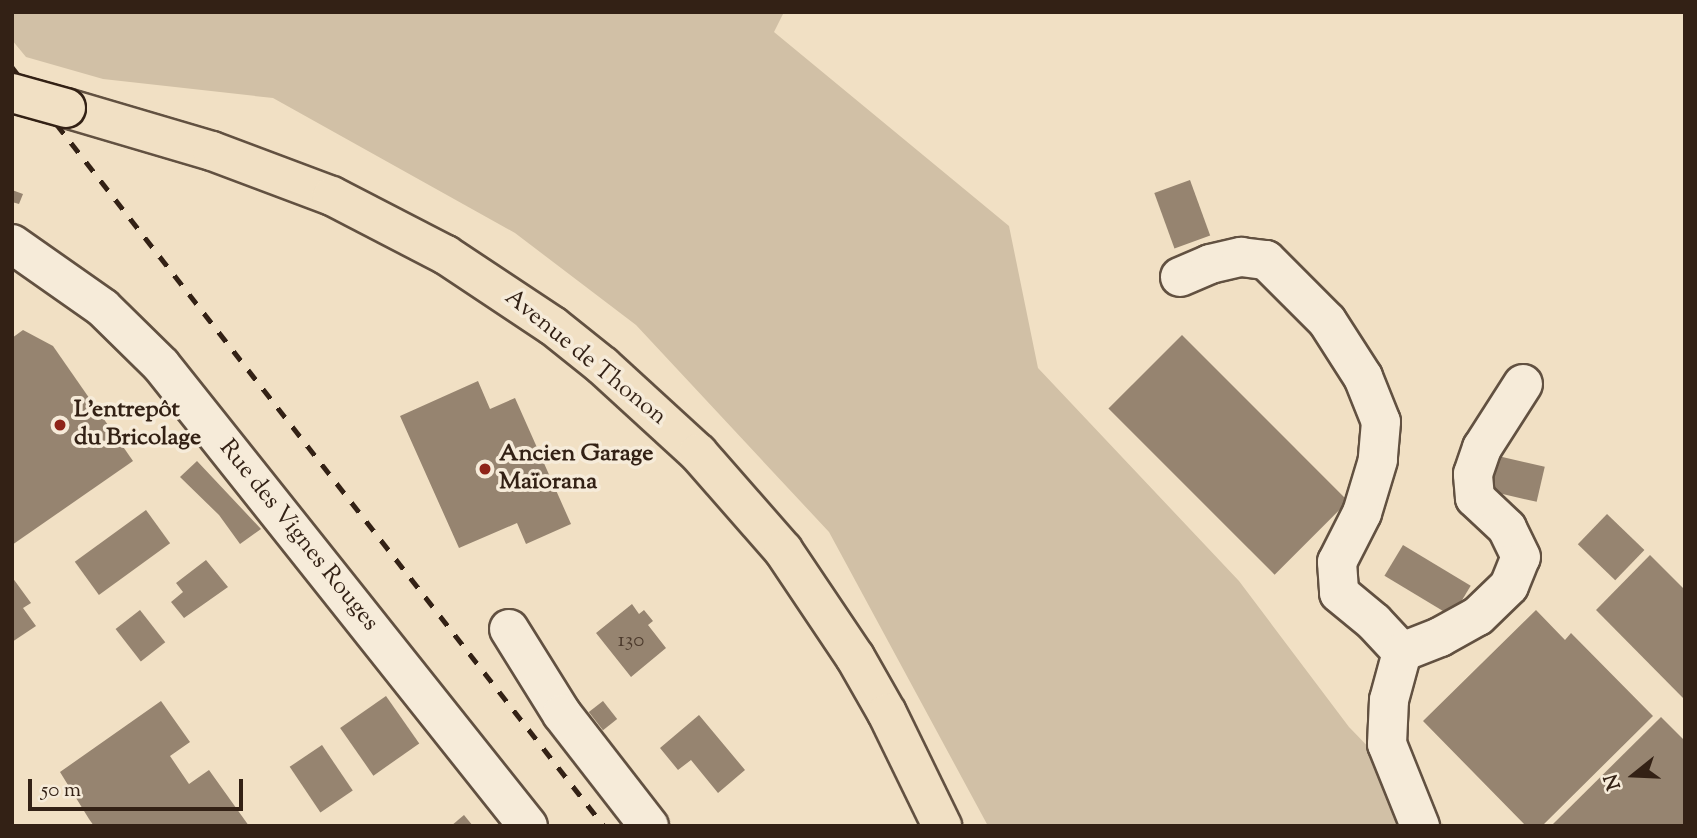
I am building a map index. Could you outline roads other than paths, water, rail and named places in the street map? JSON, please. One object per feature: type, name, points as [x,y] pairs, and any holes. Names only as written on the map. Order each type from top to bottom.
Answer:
[{"type":"main road","name":"Avenue de Thonon","points":[[12,93],[272,172],[355,207],[446,255],[500,290],[603,366],[698,453],[783,550],[821,602],[862,668],[916,770],[942,826]]},
{"type":"street","name":"Rue des Vignes Rouges","points":[[12,244],[103,309],[160,365],[528,826]]},
{"type":"street","points":[[1180,276],[1210,264],[1241,257],[1266,260],[1327,321],[1363,377],[1381,422],[1378,460],[1362,513],[1337,562],[1339,593],[1374,622],[1402,652]]},
{"type":"street","points":[[1402,652],[1440,637],[1478,616],[1509,586],[1521,557],[1507,528],[1475,498],[1473,474],[1482,448],[1523,384]]},
{"type":"street","points":[[509,629],[562,713],[649,826]]},
{"type":"street","points":[[1402,652],[1389,700],[1387,744],[1420,826]]},
{"type":"railway","points":[[12,67],[604,826]]},
{"type":"place","name":"L'entrepôt du Bricolage","points":[[60,425]]},
{"type":"place","name":"Ancien Garage Maïorana","points":[[485,469]]}]
